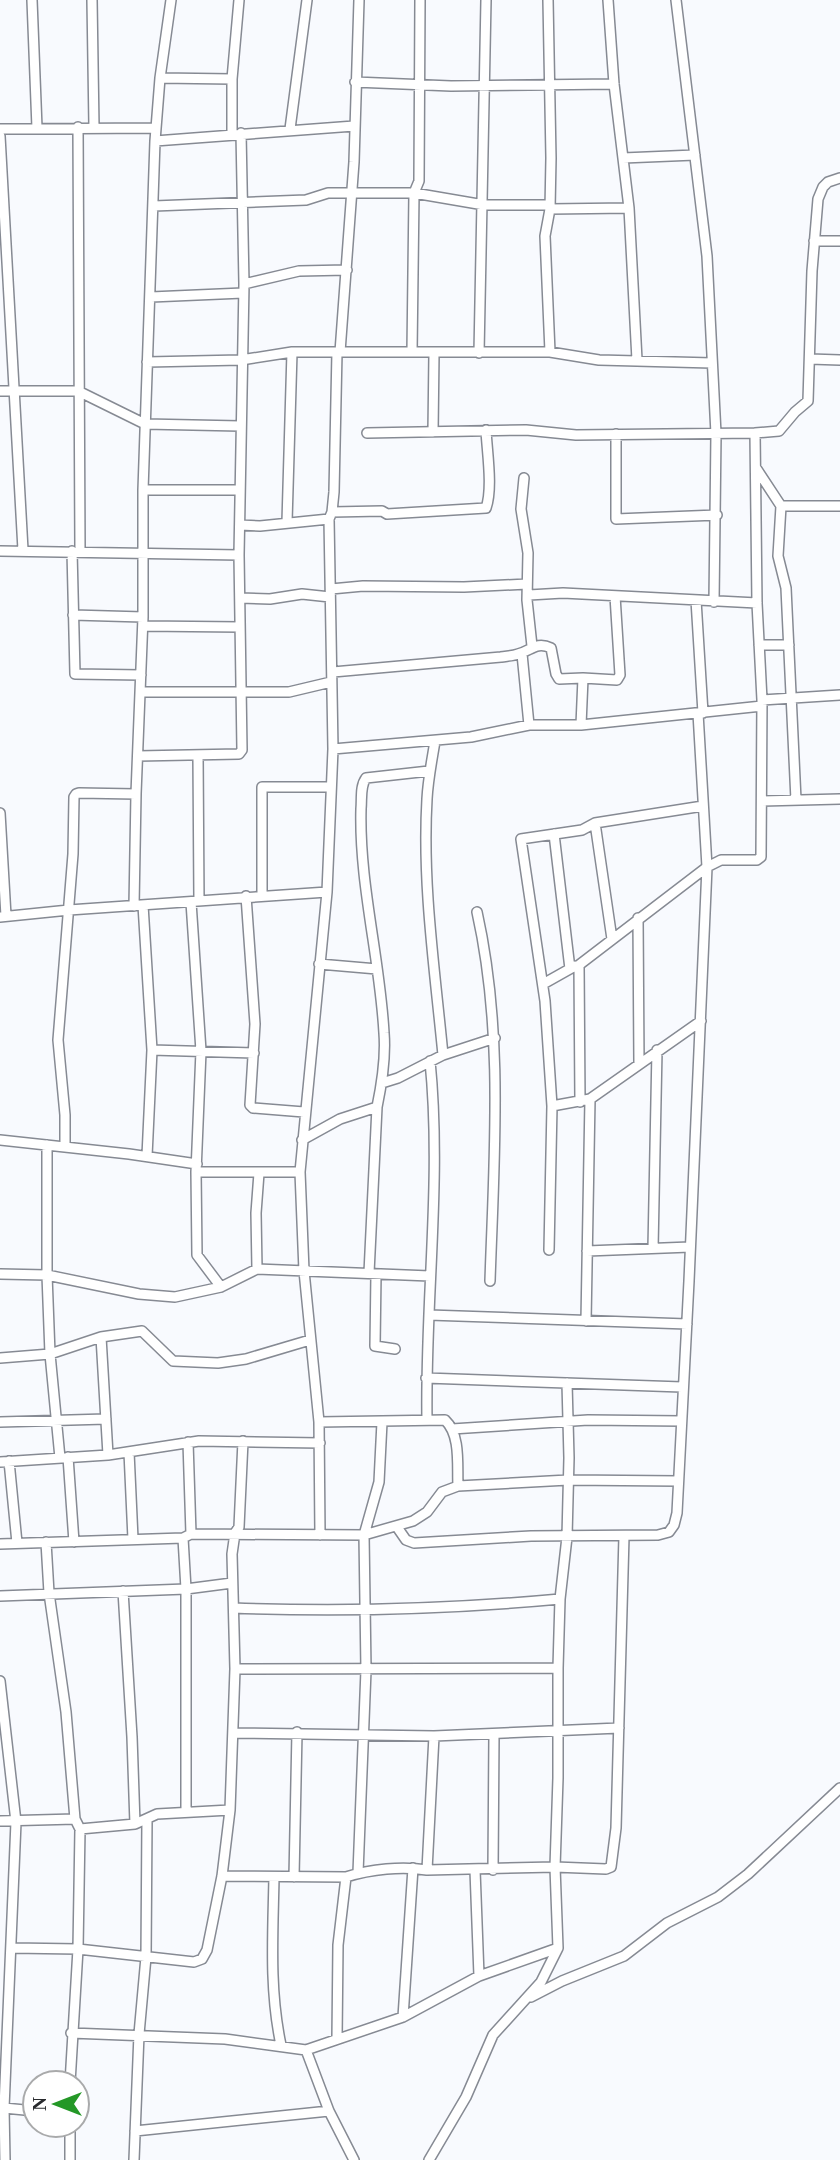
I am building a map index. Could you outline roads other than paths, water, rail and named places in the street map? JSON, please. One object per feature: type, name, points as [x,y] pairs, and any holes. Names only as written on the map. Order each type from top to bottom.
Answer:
[{"type":"street","points":[[32,0],[37,128]]},
{"type":"street","points":[[92,0],[94,127]]},
{"type":"street","points":[[147,1156],[152,1050],[151,1004],[139,906],[136,794],[155,128],[170,0]]},
{"type":"street","points":[[138,756],[241,752],[239,490],[244,288],[242,201],[232,79],[239,0]]},
{"type":"street","points":[[290,130],[307,0]]},
{"type":"street","points":[[320,1535],[319,1422],[304,1271],[300,1172],[327,892],[333,671],[331,515],[338,352],[354,162],[359,0]]},
{"type":"street","points":[[412,352],[414,194],[419,181],[420,0]]},
{"type":"street","points":[[480,353],[486,0]]},
{"type":"street","points":[[548,0],[551,158],[550,207],[545,236],[550,352]]},
{"type":"street","points":[[608,0],[614,84],[629,208],[637,360]]},
{"type":"street","points":[[676,0],[706,256],[716,434],[714,602]]},
{"type":"street","points":[[160,78],[232,79]]},
{"type":"street","points":[[355,82],[486,86],[614,84]]},
{"type":"street","points":[[155,141],[354,126]]},
{"type":"street","points":[[78,127],[78,391],[73,615],[75,674],[141,675]]},
{"type":"street","points":[[0,129],[155,128]]},
{"type":"street","points":[[0,136],[23,550]]},
{"type":"street","points":[[623,158],[695,155]]},
{"type":"street","points":[[367,433],[486,430],[716,434],[779,431],[795,412],[806,404],[819,192],[828,182],[840,178]]},
{"type":"street","points":[[154,206],[306,200],[328,193],[414,194],[484,205],[629,208]]},
{"type":"street","points":[[814,241],[840,241]]},
{"type":"street","points":[[151,297],[244,288],[299,271],[347,270]]},
{"type":"street","points":[[147,362],[241,360],[292,352],[550,352],[599,360],[712,363]]},
{"type":"street","points":[[287,522],[292,352]]},
{"type":"street","points":[[433,432],[434,353]]},
{"type":"street","points":[[810,359],[840,360]]},
{"type":"street","points":[[0,391],[78,391],[145,424],[240,426]]},
{"type":"street","points":[[240,525],[382,511],[387,514],[486,508],[486,430]]},
{"type":"street","points":[[543,984],[574,967],[707,867],[721,860],[760,859],[762,703],[757,603],[755,433]]},
{"type":"street","points":[[616,434],[616,519],[717,514]]},
{"type":"street","points":[[755,466],[781,506],[778,555],[786,588],[796,800]]},
{"type":"street","points":[[524,478],[521,509],[528,553],[527,584],[532,646]]},
{"type":"street","points":[[143,490],[239,490]]},
{"type":"street","points":[[781,506],[840,506]]},
{"type":"street","points":[[0,551],[239,555]]},
{"type":"street","points":[[240,598],[270,599],[330,593],[363,586],[464,587],[527,584]]},
{"type":"street","points":[[529,595],[563,593],[757,603]]},
{"type":"street","points":[[333,671],[429,665],[522,654],[532,646],[544,645],[551,648],[559,679],[617,680],[620,648],[615,596]]},
{"type":"street","points":[[397,1527],[406,1540],[414,1543],[497,1537],[658,1535],[669,1532],[674,1525],[677,1513],[687,1324],[707,867],[696,600]]},
{"type":"street","points":[[73,615],[240,627]]},
{"type":"street","points":[[759,645],[789,645]]},
{"type":"street","points":[[522,654],[529,726]]},
{"type":"street","points":[[581,725],[583,678]]},
{"type":"street","points":[[141,692],[289,692],[331,682]]},
{"type":"street","points":[[332,748],[435,741],[529,726],[581,725],[700,713],[791,698],[840,695]]},
{"type":"street","points":[[435,741],[429,771],[426,827],[429,903],[443,1055]]},
{"type":"street","points":[[198,755],[195,901],[201,1051],[196,1168],[197,1255],[221,1287]]},
{"type":"street","points":[[395,1349],[375,1346],[372,1273],[377,1107],[382,1083],[384,1033],[363,866],[363,780],[429,771]]},
{"type":"street","points":[[262,896],[262,787],[331,787]]},
{"type":"street","points":[[65,1147],[64,1094],[58,1040],[75,794],[136,794]]},
{"type":"street","points":[[762,801],[840,799]]},
{"type":"street","points":[[549,1251],[552,1105],[543,984],[520,842],[524,838],[582,830],[596,823],[703,806]]},
{"type":"street","points":[[0,813],[3,917],[327,892]]},
{"type":"street","points":[[596,823],[612,939]]},
{"type":"street","points":[[554,834],[574,967],[585,1101],[586,1321]]},
{"type":"street","points":[[246,897],[254,998],[251,1107],[304,1112]]},
{"type":"street","points":[[477,912],[487,956],[495,1038],[490,1281]]},
{"type":"street","points":[[638,918],[639,1064]]},
{"type":"street","points":[[319,964],[377,969]]},
{"type":"street","points":[[552,1105],[585,1101],[701,1021]]},
{"type":"street","points":[[382,1083],[398,1078],[443,1055],[495,1038]]},
{"type":"street","points":[[152,1050],[254,1053]]},
{"type":"street","points":[[653,1248],[657,1050]]},
{"type":"street","points":[[427,1419],[426,1378],[435,1149],[430,1061]]},
{"type":"street","points":[[302,1140],[340,1119],[377,1107]]},
{"type":"street","points":[[0,1140],[147,1156],[196,1168],[259,1173],[300,1172]]},
{"type":"street","points":[[47,1145],[50,1354],[74,1542]]},
{"type":"street","points":[[257,1269],[256,1213],[259,1173]]},
{"type":"street","points":[[587,1251],[690,1247]]},
{"type":"street","points":[[0,1274],[47,1275],[139,1294],[176,1297],[221,1287],[257,1269],[430,1276]]},
{"type":"street","points":[[429,1315],[687,1324]]},
{"type":"street","points":[[0,1358],[50,1354],[101,1337],[142,1331],[173,1361],[218,1363],[246,1359],[310,1339]]},
{"type":"street","points":[[101,1337],[108,1455]]},
{"type":"street","points":[[426,1378],[682,1387]]},
{"type":"street","points":[[526,2000],[541,1982],[558,1948],[555,1867],[558,1668],[567,1536],[567,1383]]},
{"type":"street","points":[[0,1422],[106,1419]]},
{"type":"street","points":[[319,1422],[446,1420],[452,1429],[456,1450],[458,1486]]},
{"type":"street","points":[[452,1429],[568,1422],[681,1421]]},
{"type":"street","points":[[358,1873],[366,1670],[363,1535],[379,1482],[382,1422]]},
{"type":"street","points":[[12,1948],[78,1949],[194,1962],[202,1959],[207,1950],[222,1876],[230,1810],[235,1669],[232,1583],[235,1533],[239,1527],[243,1441]]},
{"type":"street","points":[[17,1543],[5,1462],[108,1455],[188,1443],[320,1443]]},
{"type":"street","points":[[186,1812],[188,1443]]},
{"type":"street","points":[[129,1451],[133,1539]]},
{"type":"street","points":[[0,1544],[235,1533],[363,1535],[397,1527],[421,1517],[442,1492],[458,1486],[568,1480],[678,1481]]},
{"type":"street","points":[[222,1876],[346,1877],[358,1873],[413,1868],[606,1869],[613,1863],[616,1828],[624,1536]]},
{"type":"street","points":[[46,1542],[49,1593],[66,1712],[75,1819],[80,1829],[78,1949],[70,2069]]},
{"type":"street","points":[[0,1596],[186,1588],[232,1583]]},
{"type":"street","points":[[123,1591],[135,1824]]},
{"type":"street","points":[[234,1608],[364,1610],[494,1605],[561,1599]]},
{"type":"street","points":[[235,1669],[558,1668]]},
{"type":"street","points":[[0,1681],[16,1822],[12,1948],[3,2084],[5,2160]]},
{"type":"street","points":[[233,1733],[434,1736],[618,1728]]},
{"type":"street","points":[[294,1877],[297,1732]]},
{"type":"street","points":[[493,1870],[494,1734]]},
{"type":"street","points":[[427,1870],[434,1736]]},
{"type":"street","points":[[429,2160],[466,2097],[493,2035],[509,2014],[526,2000],[562,1980],[624,1956],[667,1923],[718,1897],[757,1866],[840,1788]]},
{"type":"street","points":[[80,1829],[135,1824],[157,1814],[230,1810]]},
{"type":"street","points":[[0,1821],[75,1819]]},
{"type":"street","points":[[134,2160],[139,2034],[146,1957],[147,1819]]},
{"type":"street","points":[[402,2017],[413,1868]]},
{"type":"street","points":[[475,1870],[479,1976]]},
{"type":"street","points":[[274,1877],[272,1977],[274,2011],[281,2045]]},
{"type":"street","points":[[337,2039],[338,1945],[346,1877]]},
{"type":"street","points":[[71,2033],[139,2034],[281,2045],[306,2050],[402,2017],[479,1976],[558,1948]]},
{"type":"street","points":[[306,2050],[329,2110],[354,2160]]},
{"type":"street","points":[[4,2108],[21,2110]]},
{"type":"street","points":[[135,2131],[329,2110]]},
{"type":"street","points":[[70,2139],[70,2160]]}]
